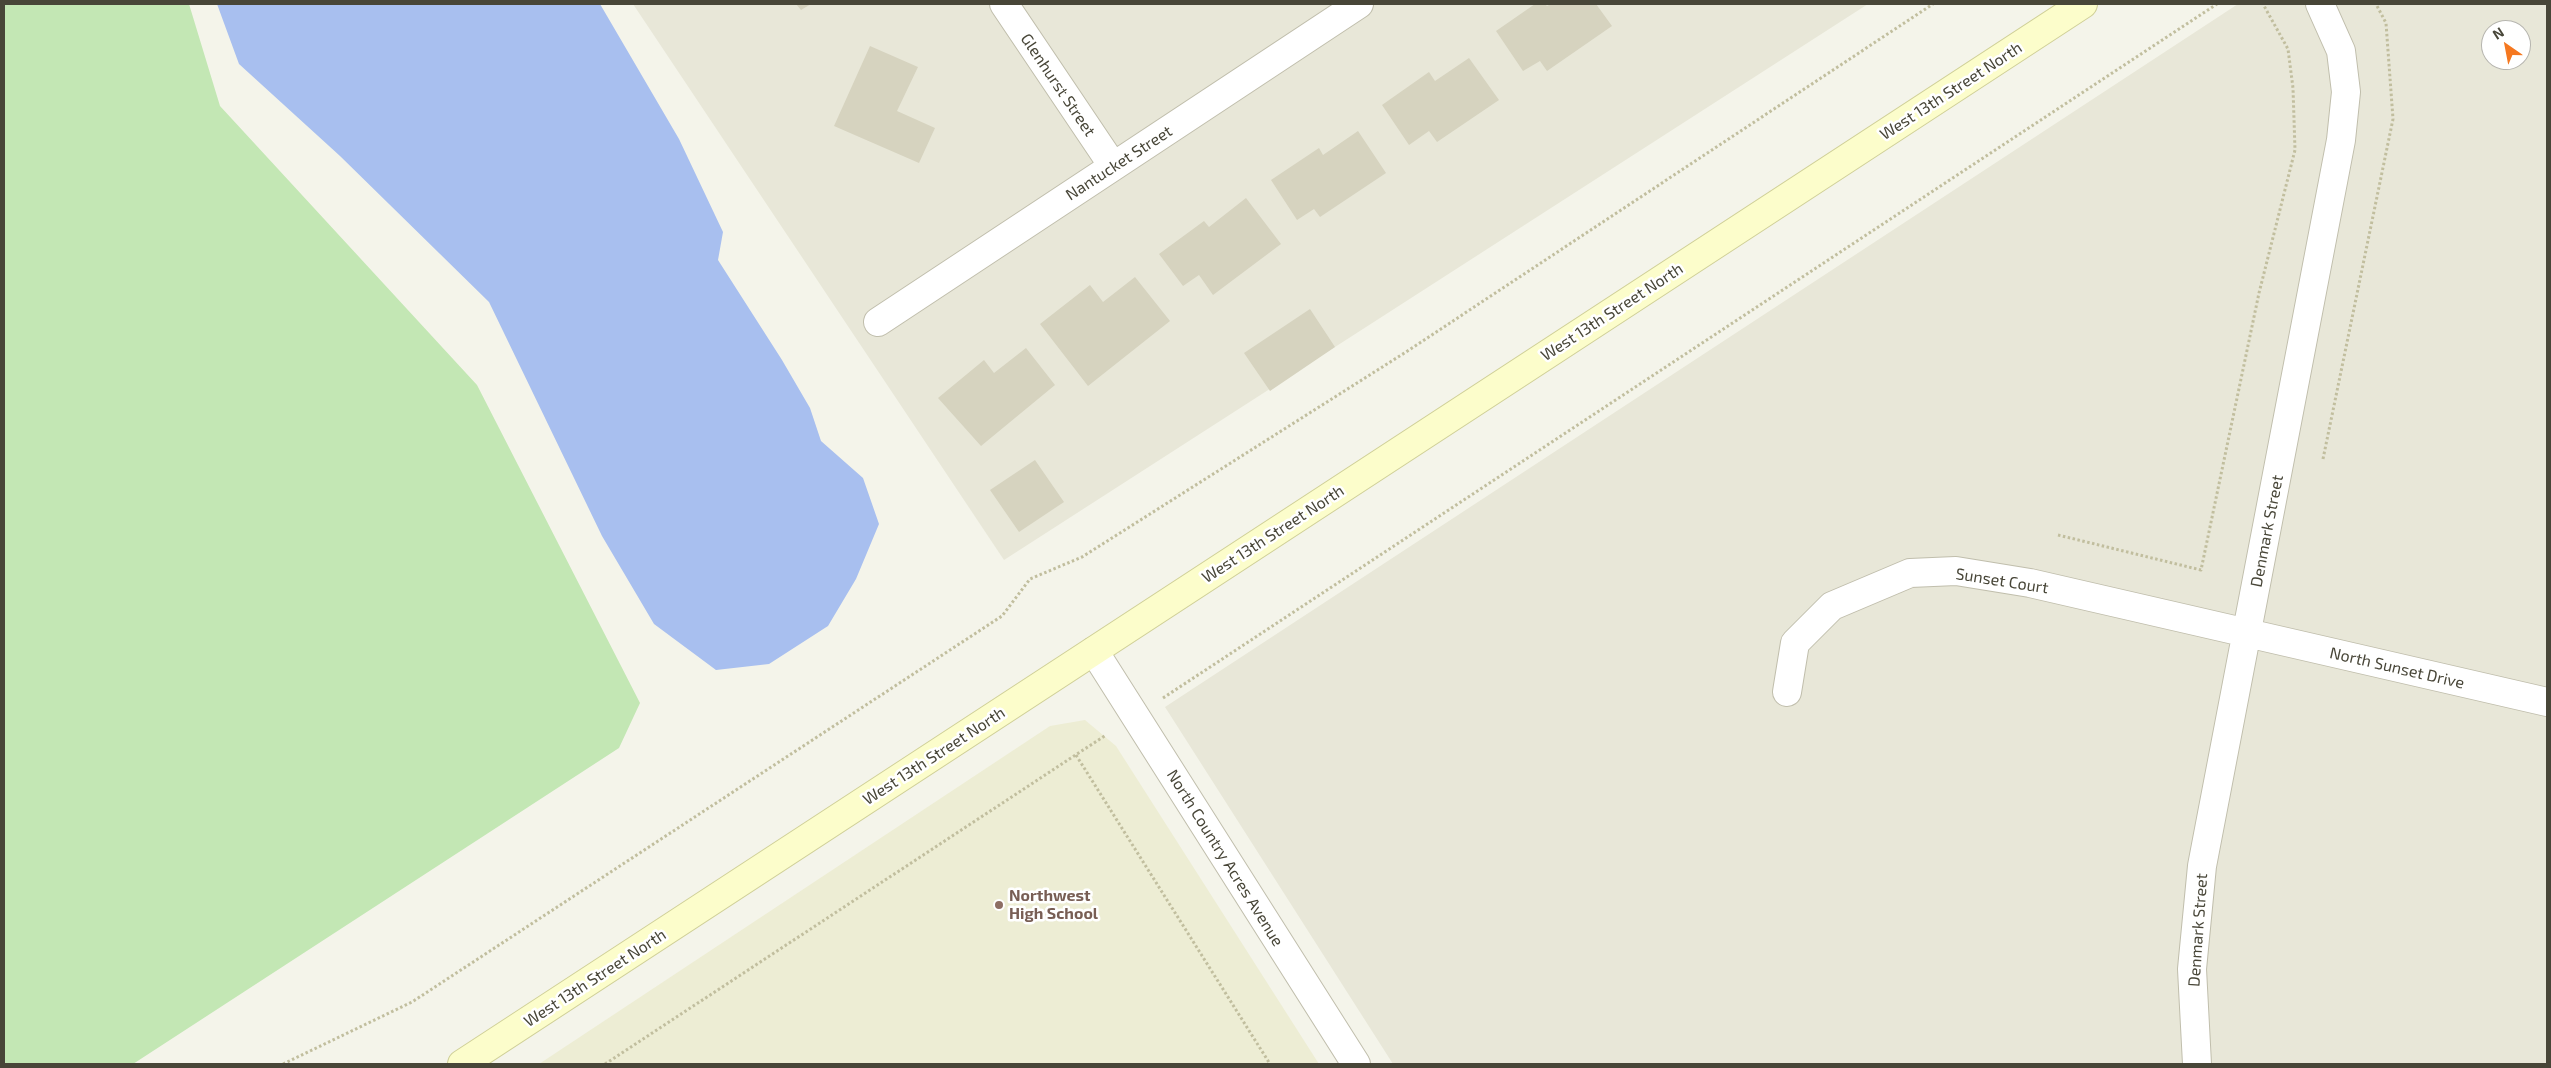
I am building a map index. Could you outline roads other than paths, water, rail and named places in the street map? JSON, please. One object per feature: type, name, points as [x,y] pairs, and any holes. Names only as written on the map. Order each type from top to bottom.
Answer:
[{"type":"street","name":"Glenhurst Street","points":[[1004,4],[1113,166]]},
{"type":"street","name":"Nantucket Street","points":[[878,322],[1359,4]]},
{"type":"street","name":"West 13th Street North","points":[[462,1064],[2083,4]]},
{"type":"street","name":"Denmark Street","points":[[2197,1064],[2192,969],[2202,866],[2341,140],[2346,92],[2341,52],[2320,4]]},
{"type":"street","name":"Sunset Court","points":[[1787,692],[1795,643],[1832,606],[1910,573],[1956,572],[2030,583],[2247,634]]},
{"type":"street","name":"North Sunset Drive","points":[[2247,634],[2547,702]]},
{"type":"street","name":"North Country Acres Avenue","points":[[1094,651],[1356,1064]]},
{"type":"water","points":[[217,4],[600,4],[679,139],[723,232],[718,260],[782,360],[810,408],[821,441],[863,478],[879,524],[856,579],[828,626],[769,664],[716,670],[654,624],[602,536],[489,302],[340,156],[239,64]]},
{"type":"place","name":"Northwest High School","points":[[999,905]]}]
